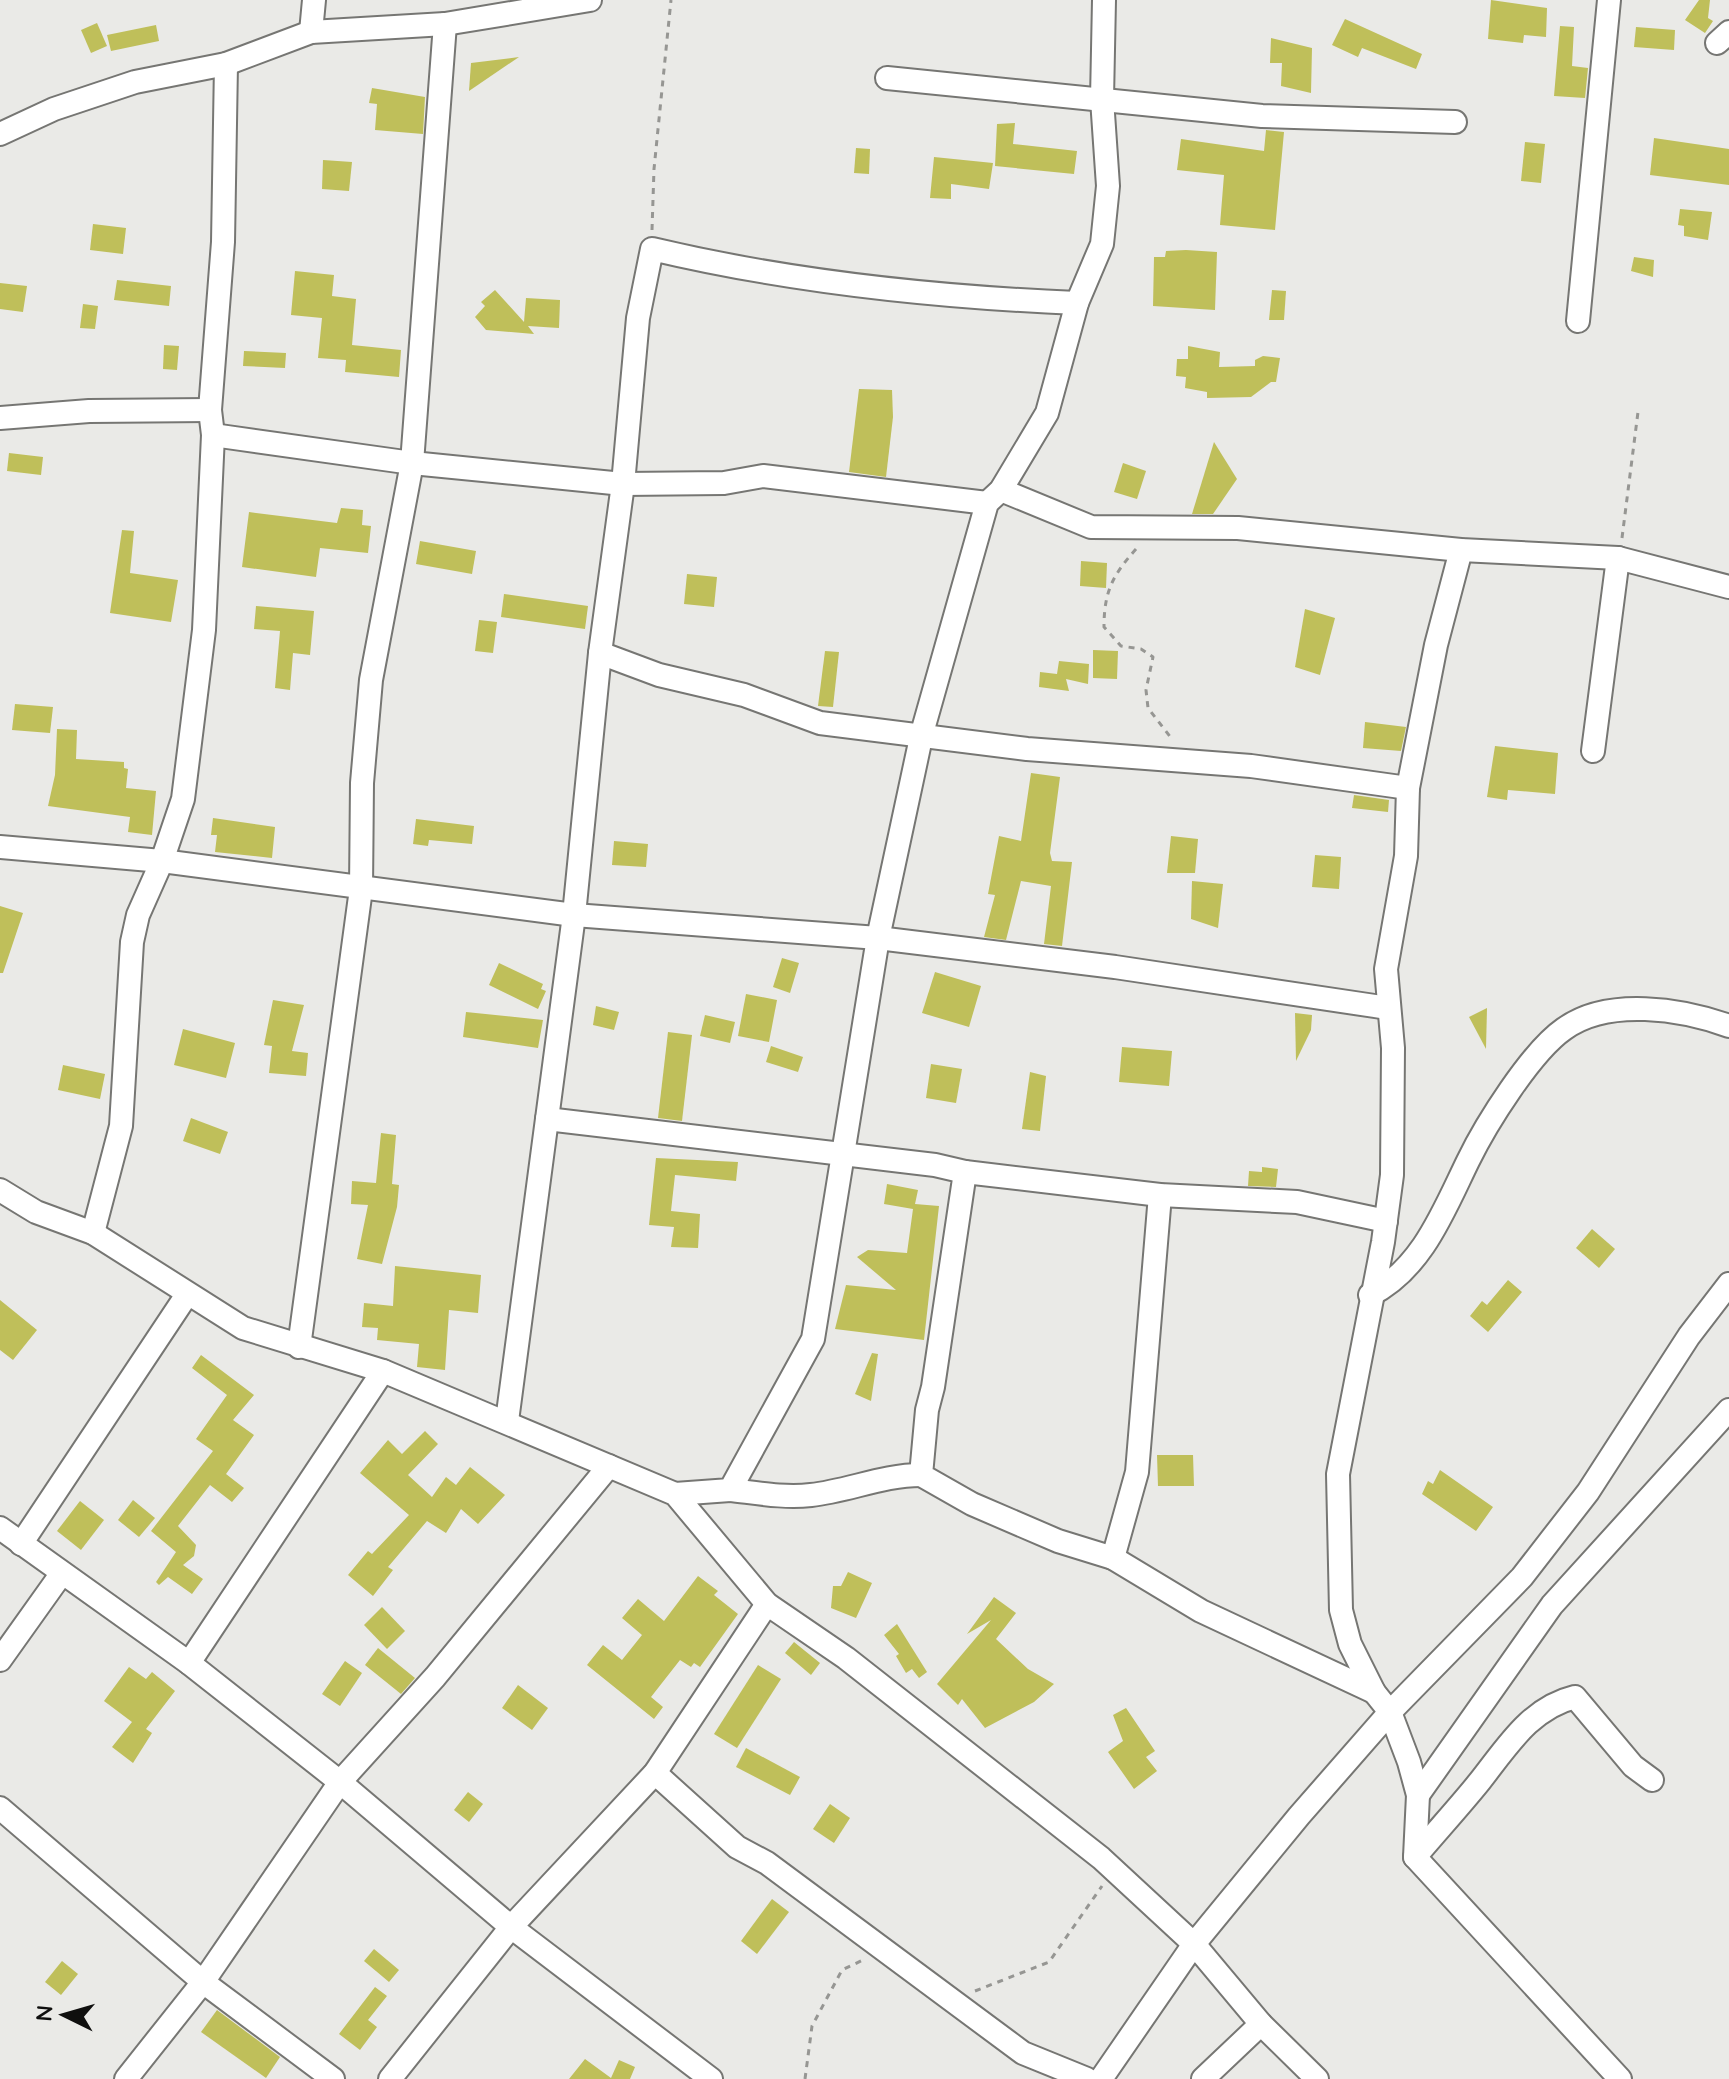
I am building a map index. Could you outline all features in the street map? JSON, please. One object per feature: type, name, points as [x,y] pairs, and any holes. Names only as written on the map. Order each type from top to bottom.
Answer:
[{"type":"street","points":[[311,32],[314,0]]},
{"type":"street","points":[[0,134],[54,109],[135,82],[226,64],[311,32],[445,24],[590,0]]},
{"type":"street","points":[[730,1490],[813,1339],[878,938],[922,733],[994,497],[1047,413],[1077,303],[1102,244],[1108,186],[1102,99],[1104,0]]},
{"type":"street","points":[[1578,321],[1609,0]]},
{"type":"street","points":[[299,1347],[361,889],[362,783],[371,680],[412,463],[445,24]]},
{"type":"street","points":[[93,1233],[121,1126],[132,942],[138,915],[162,861],[183,799],[202,645],[213,435],[210,410],[223,242],[226,64]]},
{"type":"street","points":[[887,78],[1262,116],[1455,122]]},
{"type":"street","points":[[507,1421],[574,915],[600,653],[623,484],[638,318],[652,249],[746,272],[987,299],[1077,303]]},
{"type":"street","points":[[0,418],[89,411],[210,410]]},
{"type":"street","points":[[213,435],[412,463],[623,484],[724,483],[763,476],[994,497],[1091,527],[1238,528],[1461,550],[1618,558],[1729,587]]},
{"type":"street","points":[[1461,550],[1436,645],[1408,788],[1406,856],[1387,950],[1394,1131],[1386,1221],[1338,1474],[1341,1610],[1350,1644],[1400,1735],[1418,1795],[1415,1857],[1620,2079]]},
{"type":"street","points":[[1593,751],[1618,558]]},
{"type":"street","points":[[600,653],[659,675],[744,695],[820,723],[922,733],[1027,749],[1199,761],[1408,788]]},
{"type":"street","points":[[0,847],[162,861],[574,915],[878,938],[1115,967],[1388,1008]]},
{"type":"street","points":[[1370,1295],[1389,1286],[1417,1255],[1437,1225],[1471,1155],[1504,1100],[1564,1028],[1608,1010],[1690,1015],[1729,1026]]},
{"type":"street","points":[[547,1119],[1160,1195],[1297,1202],[1386,1221]]},
{"type":"street","points":[[921,1475],[927,1410],[965,1172]]},
{"type":"street","points":[[0,1190],[36,1212],[93,1233],[186,1296],[243,1328],[383,1371],[675,1494],[767,1604],[846,1658],[1114,1870],[1194,1944],[1261,2024],[1317,2079]]},
{"type":"street","points":[[1113,1558],[1137,1472],[1160,1195]]},
{"type":"street","points":[[1101,2079],[1194,1944],[1390,1712],[1537,1557],[1588,1492],[1689,1336],[1729,1284]]},
{"type":"street","points":[[21,1544],[186,1296]]},
{"type":"street","points":[[189,1663],[383,1371]]},
{"type":"street","points":[[1418,1795],[1552,1605],[1729,1410]]},
{"type":"street","points":[[126,2079],[203,1982],[340,1782],[435,1677],[609,1466]]},
{"type":"street","points":[[675,1494],[730,1490],[772,1496],[812,1495],[901,1475],[921,1475],[972,1504],[1058,1541],[1113,1558],[1201,1611],[1374,1692]]},
{"type":"street","points":[[0,1528],[189,1663],[340,1782],[511,1927],[711,2079]]},
{"type":"street","points":[[0,1660],[62,1573]]},
{"type":"street","points":[[390,2079],[511,1927],[655,1773],[767,1604]]},
{"type":"street","points":[[1415,1857],[1482,1779],[1505,1746],[1553,1702],[1575,1697],[1633,1766],[1652,1780]]},
{"type":"street","points":[[655,1773],[737,1847],[767,1863],[1023,2053],[1087,2079]]},
{"type":"street","points":[[0,1808],[203,1982],[333,2079]]},
{"type":"street","points":[[1203,2079],[1261,2024]]},
{"type":"path","points":[[652,249],[654,169],[671,0]]},
{"type":"path","points":[[1618,558],[1638,412]]},
{"type":"path","points":[[1167,529],[1137,548],[1118,569],[1104,600],[1104,627],[1121,646],[1141,649],[1153,657],[1146,690],[1148,708],[1175,744],[1199,761]]},
{"type":"path","points":[[952,2002],[1010,1974],[1049,1962],[1114,1870]]},
{"type":"path","points":[[805,2079],[812,2026],[842,1970],[883,1951]]},
{"type":"building","points":[[1491,0],[1547,8],[1546,37],[1524,35],[1523,43],[1488,39]]},
{"type":"building","points":[[1699,0],[1710,0],[1708,18],[1713,21],[1705,33],[1685,20]]},
{"type":"building","points":[[1345,19],[1422,54],[1416,69],[1362,48],[1358,57],[1332,45]]},
{"type":"building","points":[[97,23],[107,46],[91,53],[81,30]]},
{"type":"building","points":[[156,25],[159,41],[111,51],[107,35]]},
{"type":"building","points":[[1560,26],[1574,27],[1572,66],[1588,68],[1585,98],[1554,96]]},
{"type":"building","points":[[1636,27],[1675,30],[1674,50],[1634,47]]},
{"type":"building","points":[[1271,38],[1312,48],[1311,93],[1281,86],[1282,63],[1270,63]]},
{"type":"building","points":[[519,57],[469,91],[471,63]]},
{"type":"building","points":[[372,88],[425,97],[423,134],[375,130],[377,104],[369,103]]},
{"type":"building","points":[[1015,123],[1013,144],[1077,151],[1074,174],[995,166],[997,124]]},
{"type":"building","points":[[1266,130],[1284,132],[1275,230],[1220,225],[1224,175],[1177,170],[1181,139],[1264,151]]},
{"type":"building","points":[[1654,138],[1729,149],[1729,185],[1650,175]]},
{"type":"building","points":[[1525,142],[1545,144],[1541,183],[1521,181]]},
{"type":"building","points":[[856,148],[870,149],[869,174],[854,173]]},
{"type":"building","points":[[934,157],[993,163],[989,189],[951,184],[951,199],[930,198]]},
{"type":"building","points":[[323,160],[352,162],[349,191],[322,189]]},
{"type":"building","points":[[1680,209],[1712,212],[1708,240],[1684,236],[1684,226],[1678,225]]},
{"type":"building","points":[[93,224],[126,228],[123,254],[90,250]]},
{"type":"building","points":[[1166,251],[1217,252],[1215,310],[1153,306],[1154,257],[1165,257]]},
{"type":"building","points":[[1634,257],[1654,260],[1653,277],[1631,271]]},
{"type":"building","points":[[295,271],[334,275],[332,296],[356,299],[352,345],[401,350],[399,377],[345,372],[346,360],[318,358],[322,318],[291,315]]},
{"type":"building","points":[[117,280],[171,286],[169,306],[114,300]]},
{"type":"building","points":[[0,283],[27,286],[23,312],[0,309]]},
{"type":"building","points":[[495,290],[524,322],[526,298],[560,300],[559,328],[528,326],[534,334],[486,330],[475,317],[485,306],[481,302]]},
{"type":"building","points":[[1272,290],[1286,291],[1284,320],[1269,320]]},
{"type":"building","points":[[83,304],[98,306],[95,329],[80,328]]},
{"type":"building","points":[[164,345],[179,346],[177,370],[163,369]]},
{"type":"building","points":[[1188,346],[1220,352],[1219,367],[1255,366],[1255,360],[1263,356],[1280,358],[1276,382],[1271,382],[1251,397],[1207,398],[1207,392],[1185,388],[1186,377],[1176,376],[1177,359],[1188,359]]},
{"type":"building","points":[[244,351],[286,353],[285,368],[243,366]]},
{"type":"building","points":[[859,389],[892,390],[893,417],[886,477],[849,472]]},
{"type":"building","points":[[1214,442],[1237,479],[1213,514],[1192,514]]},
{"type":"building","points":[[9,453],[43,457],[41,475],[7,471]]},
{"type":"building","points":[[1123,463],[1146,471],[1137,499],[1114,492]]},
{"type":"building","points":[[341,508],[363,510],[362,525],[371,526],[368,553],[320,548],[316,577],[242,567],[249,512],[337,523]]},
{"type":"building","points":[[122,530],[134,531],[130,573],[178,580],[171,622],[110,613]]},
{"type":"building","points":[[420,541],[476,551],[472,574],[416,564]]},
{"type":"building","points":[[1081,561],[1107,563],[1106,588],[1080,586]]},
{"type":"building","points":[[687,574],[717,577],[714,607],[684,604]]},
{"type":"building","points":[[504,594],[588,606],[585,629],[501,617]]},
{"type":"building","points":[[256,606],[314,611],[310,655],[293,653],[290,690],[275,688],[280,631],[254,629]]},
{"type":"building","points":[[1305,609],[1335,618],[1320,675],[1295,667]]},
{"type":"building","points":[[479,620],[497,622],[493,653],[475,651]]},
{"type":"building","points":[[1093,650],[1118,651],[1117,679],[1093,678]]},
{"type":"building","points":[[825,651],[839,652],[833,707],[818,706]]},
{"type":"building","points":[[1059,661],[1089,664],[1088,684],[1066,679],[1069,691],[1039,687],[1040,672],[1057,674]]},
{"type":"building","points":[[15,704],[53,707],[50,733],[12,730]]},
{"type":"building","points":[[1365,722],[1406,727],[1401,751],[1363,748]]},
{"type":"building","points":[[57,729],[77,730],[76,759],[124,762],[124,768],[128,769],[126,788],[156,791],[152,835],[128,832],[130,817],[48,806],[55,775]]},
{"type":"building","points":[[1495,746],[1558,753],[1555,794],[1508,790],[1507,800],[1487,797]]},
{"type":"building","points":[[1031,773],[1060,777],[1050,853],[1052,861],[1072,862],[1062,946],[1044,944],[1051,886],[1021,881],[1006,940],[984,937],[995,895],[988,894],[999,836],[1021,841]]},
{"type":"building","points":[[1354,795],[1389,800],[1388,812],[1352,808]]},
{"type":"building","points":[[213,818],[275,827],[272,858],[215,852],[217,835],[211,835]]},
{"type":"building","points":[[416,819],[474,826],[472,844],[429,840],[428,846],[413,844]]},
{"type":"building","points":[[1171,836],[1198,839],[1195,873],[1167,873]]},
{"type":"building","points":[[614,841],[648,844],[646,867],[612,865]]},
{"type":"building","points":[[1315,855],[1341,857],[1339,889],[1312,887]]},
{"type":"building","points":[[1192,881],[1223,884],[1218,928],[1191,919]]},
{"type":"building","points":[[0,906],[23,913],[3,973],[0,973]]},
{"type":"building","points":[[782,958],[799,963],[790,993],[773,987]]},
{"type":"building","points":[[499,963],[543,984],[541,989],[546,991],[538,1009],[489,985]]},
{"type":"building","points":[[935,972],[981,986],[969,1027],[922,1013]]},
{"type":"building","points":[[746,994],[777,1000],[769,1042],[738,1036]]},
{"type":"building","points":[[273,1000],[304,1005],[292,1051],[308,1053],[306,1076],[269,1073],[272,1046],[264,1045]]},
{"type":"building","points":[[596,1006],[619,1012],[614,1030],[593,1025]]},
{"type":"building","points":[[1487,1008],[1486,1049],[1469,1017]]},
{"type":"building","points":[[466,1012],[543,1020],[538,1048],[463,1037]]},
{"type":"building","points":[[1295,1013],[1312,1015],[1311,1030],[1296,1061]]},
{"type":"building","points":[[705,1015],[735,1022],[730,1043],[700,1036]]},
{"type":"building","points":[[183,1029],[235,1043],[226,1078],[174,1065]]},
{"type":"building","points":[[668,1032],[692,1035],[682,1121],[658,1118]]},
{"type":"building","points":[[771,1046],[803,1057],[798,1072],[766,1062]]},
{"type":"building","points":[[1122,1047],[1172,1051],[1169,1086],[1119,1082]]},
{"type":"building","points":[[931,1064],[962,1069],[956,1103],[926,1098]]},
{"type":"building","points":[[63,1065],[105,1074],[100,1099],[58,1090]]},
{"type":"building","points":[[1030,1072],[1046,1076],[1040,1131],[1022,1129]]},
{"type":"building","points":[[191,1118],[228,1132],[220,1154],[183,1141]]},
{"type":"building","points":[[381,1133],[396,1135],[392,1184],[399,1185],[397,1207],[382,1264],[357,1259],[368,1205],[351,1204],[352,1181],[376,1183]]},
{"type":"building","points":[[656,1158],[738,1162],[736,1181],[675,1175],[671,1211],[700,1214],[698,1248],[671,1247],[674,1227],[649,1225]]},
{"type":"building","points":[[1262,1167],[1278,1169],[1276,1187],[1248,1186],[1249,1171],[1262,1172]]},
{"type":"building","points":[[887,1184],[918,1190],[915,1204],[939,1206],[924,1340],[835,1329],[846,1285],[896,1290],[857,1257],[868,1250],[907,1253],[913,1209],[884,1204]]},
{"type":"building","points":[[1592,1229],[1615,1249],[1599,1268],[1576,1248]]},
{"type":"building","points":[[395,1266],[481,1275],[478,1313],[449,1310],[445,1370],[417,1367],[419,1344],[377,1340],[378,1328],[362,1327],[364,1303],[393,1306]]},
{"type":"building","points":[[1508,1280],[1522,1292],[1488,1332],[1470,1316],[1482,1301],[1487,1305]]},
{"type":"building","points":[[0,1300],[37,1330],[13,1360],[0,1350]]},
{"type":"building","points":[[872,1353],[878,1354],[871,1401],[855,1394]]},
{"type":"building","points":[[201,1355],[254,1395],[233,1420],[254,1435],[226,1474],[244,1488],[232,1502],[210,1485],[178,1526],[196,1545],[194,1556],[183,1565],[203,1579],[192,1594],[168,1577],[159,1585],[156,1582],[176,1552],[151,1531],[213,1451],[196,1439],[227,1395],[192,1368]]},
{"type":"building","points":[[425,1431],[438,1444],[408,1475],[432,1497],[446,1477],[456,1485],[470,1467],[505,1495],[478,1524],[461,1509],[446,1533],[427,1521],[388,1567],[393,1570],[373,1596],[348,1575],[368,1551],[372,1554],[409,1515],[360,1473],[388,1440],[402,1454]]},
{"type":"building","points":[[1157,1455],[1193,1455],[1194,1486],[1158,1486]]},
{"type":"building","points":[[1440,1470],[1493,1507],[1476,1531],[1422,1494],[1428,1481],[1433,1484]]},
{"type":"building","points":[[133,1500],[155,1518],[139,1537],[118,1520]]},
{"type":"building","points":[[80,1501],[104,1520],[81,1550],[57,1531]]},
{"type":"building","points":[[848,1572],[872,1583],[856,1618],[831,1608],[833,1586],[841,1586]]},
{"type":"building","points":[[698,1576],[718,1591],[714,1595],[738,1614],[700,1667],[694,1663],[691,1667],[680,1660],[651,1697],[663,1707],[654,1719],[587,1665],[603,1645],[622,1660],[642,1635],[622,1618],[638,1599],[664,1621]]},
{"type":"building","points":[[994,1597],[1016,1613],[996,1639],[1028,1669],[1054,1684],[1034,1702],[985,1728],[962,1699],[958,1705],[937,1684],[991,1620],[967,1634]]},
{"type":"building","points":[[382,1607],[405,1631],[387,1649],[364,1625]]},
{"type":"building","points":[[897,1624],[927,1672],[919,1678],[912,1669],[906,1673],[896,1656],[899,1654],[884,1635]]},
{"type":"building","points":[[794,1642],[820,1663],[811,1675],[785,1653]]},
{"type":"building","points":[[378,1648],[415,1678],[401,1694],[365,1665]]},
{"type":"building","points":[[345,1661],[362,1673],[340,1706],[322,1694]]},
{"type":"building","points":[[758,1665],[781,1679],[737,1748],[714,1734]]},
{"type":"building","points":[[129,1667],[146,1679],[152,1672],[175,1691],[146,1729],[152,1733],[133,1763],[112,1747],[132,1722],[104,1701]]},
{"type":"building","points":[[518,1685],[548,1708],[532,1730],[502,1708]]},
{"type":"building","points":[[1126,1708],[1155,1751],[1146,1757],[1157,1771],[1134,1789],[1108,1752],[1123,1741],[1113,1715]]},
{"type":"building","points":[[746,1748],[800,1777],[790,1795],[736,1767]]},
{"type":"building","points":[[468,1792],[483,1804],[469,1822],[454,1810]]},
{"type":"building","points":[[830,1804],[850,1818],[834,1843],[813,1829]]},
{"type":"building","points":[[772,1899],[789,1912],[757,1954],[741,1941]]},
{"type":"building","points":[[374,1949],[399,1970],[389,1982],[364,1961]]},
{"type":"building","points":[[62,1961],[78,1974],[61,1995],[45,1982]]},
{"type":"building","points":[[375,1987],[387,1996],[368,2020],[377,2027],[360,2050],[339,2034]]},
{"type":"building","points":[[217,2010],[280,2057],[266,2078],[201,2032]]},
{"type":"building","points":[[585,2059],[611,2078],[619,2060],[635,2067],[630,2079],[569,2079]]}]
